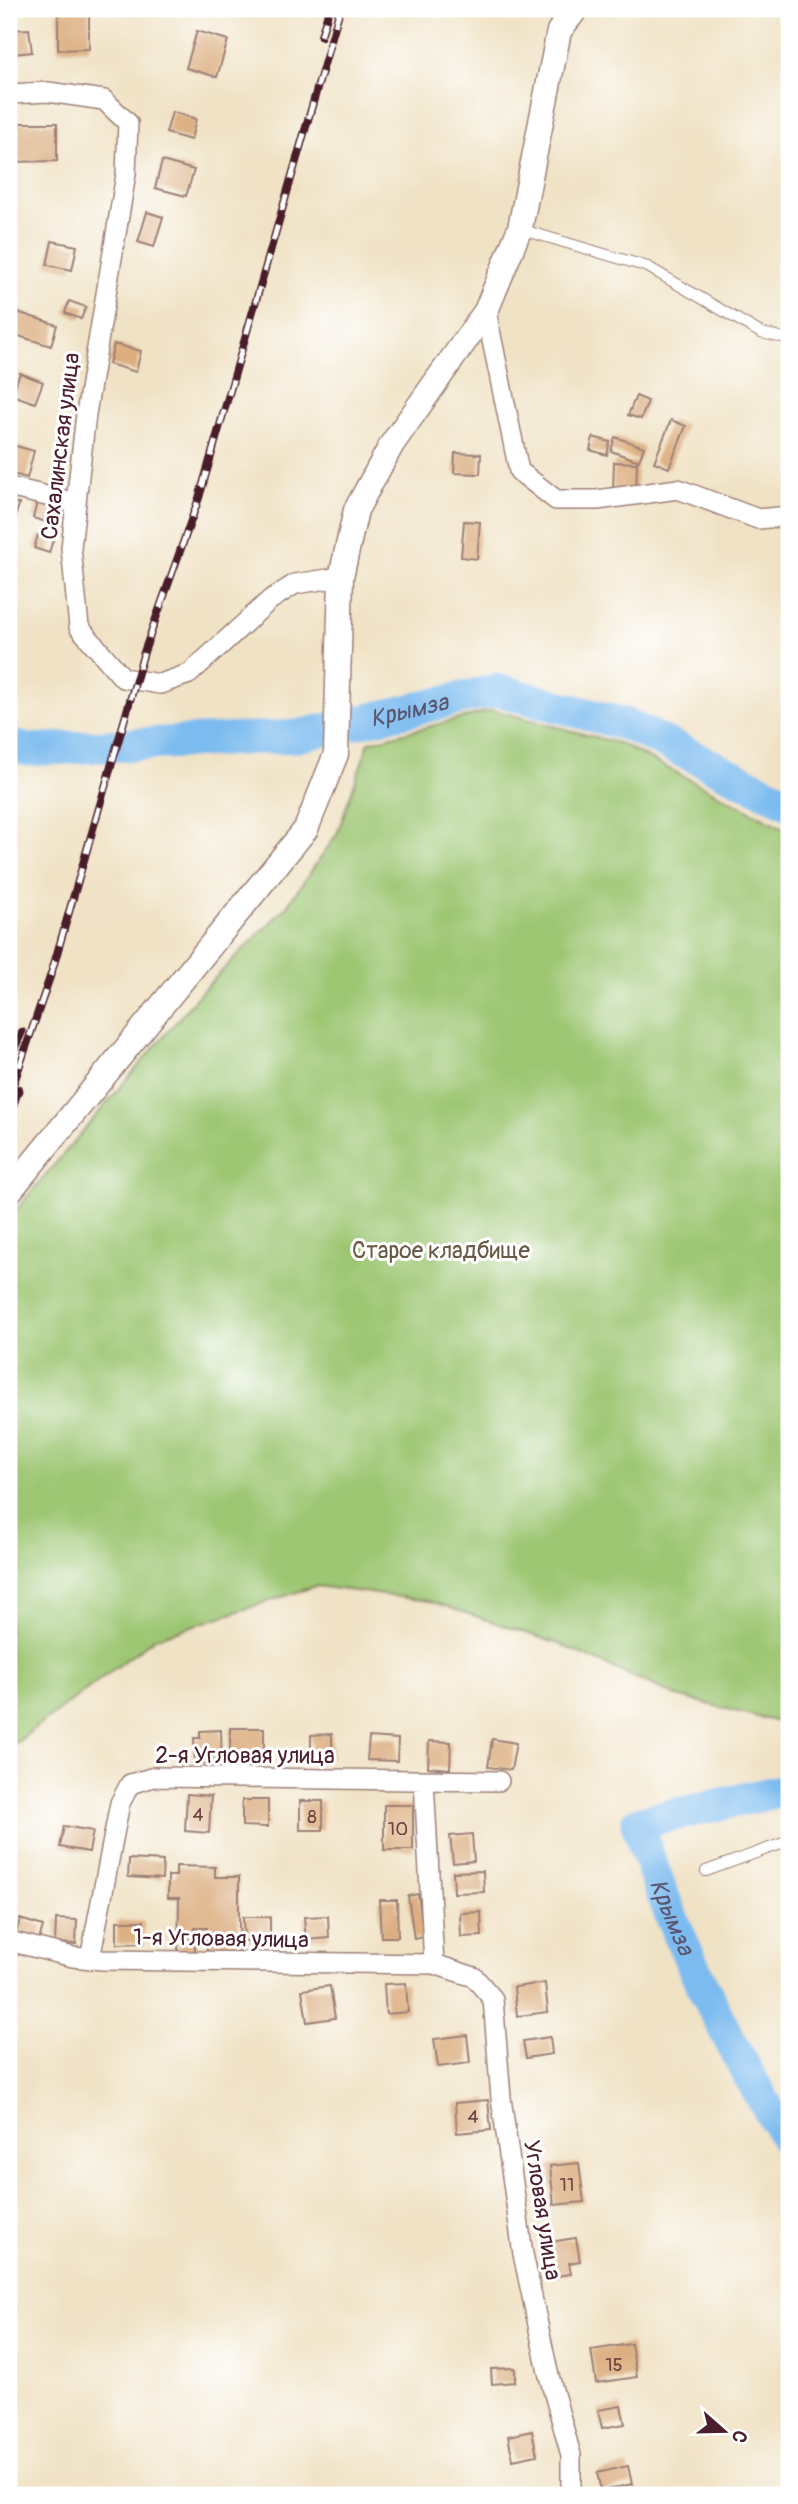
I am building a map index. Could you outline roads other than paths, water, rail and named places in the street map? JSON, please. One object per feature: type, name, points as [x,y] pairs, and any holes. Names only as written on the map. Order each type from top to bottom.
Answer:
[{"type":"street","points":[[9,1192],[306,829],[337,754],[341,577],[356,510],[392,444],[486,312],[520,229],[559,32],[576,9]]},
{"type":"street","name":"Сахалинская улица","points":[[9,94],[48,92],[104,100],[128,123],[126,174],[86,414],[71,548],[79,627],[123,678],[160,684],[189,674],[270,600],[295,584],[341,577]]},
{"type":"street","points":[[486,312],[519,471],[556,500],[597,500],[678,489],[758,519],[789,516]]},
{"type":"street","points":[[9,488],[76,503]]},
{"type":"street","name":"2-я Угловая улица","points":[[90,1959],[120,1803],[130,1784],[154,1777],[499,1781]]},
{"type":"street","points":[[424,1781],[434,1964]]},
{"type":"street","name":"1-я Угловая улица","points":[[9,1941],[90,1959],[166,1963],[434,1964]]},
{"type":"street","name":"Угловая улица","points":[[434,1964],[474,1977],[493,1999],[500,2098],[523,2253],[548,2372],[571,2455],[571,2495]]},
{"type":"lane","points":[[520,229],[648,267],[761,333],[789,339]]},
{"type":"lane","points":[[706,1871],[789,1841]]},
{"type":"waterway","name":"Крымза","points":[[9,745],[28,750],[298,736],[497,690],[628,725],[789,803]]},
{"type":"waterway","name":"Крымза","points":[[789,1789],[637,1823],[667,1906],[703,1988],[744,2067],[789,2143]]},
{"type":"railway","points":[[321,36],[329,9]]},
{"type":"railway","points":[[9,1097],[52,971],[144,652],[199,498],[340,9]]},
{"type":"railway","points":[[9,1060],[22,1032]]},
{"type":"railway","points":[[9,1117],[19,1089]]},
{"type":"park label","name":"Старое кладбище","points":[[441,1250]]}]
